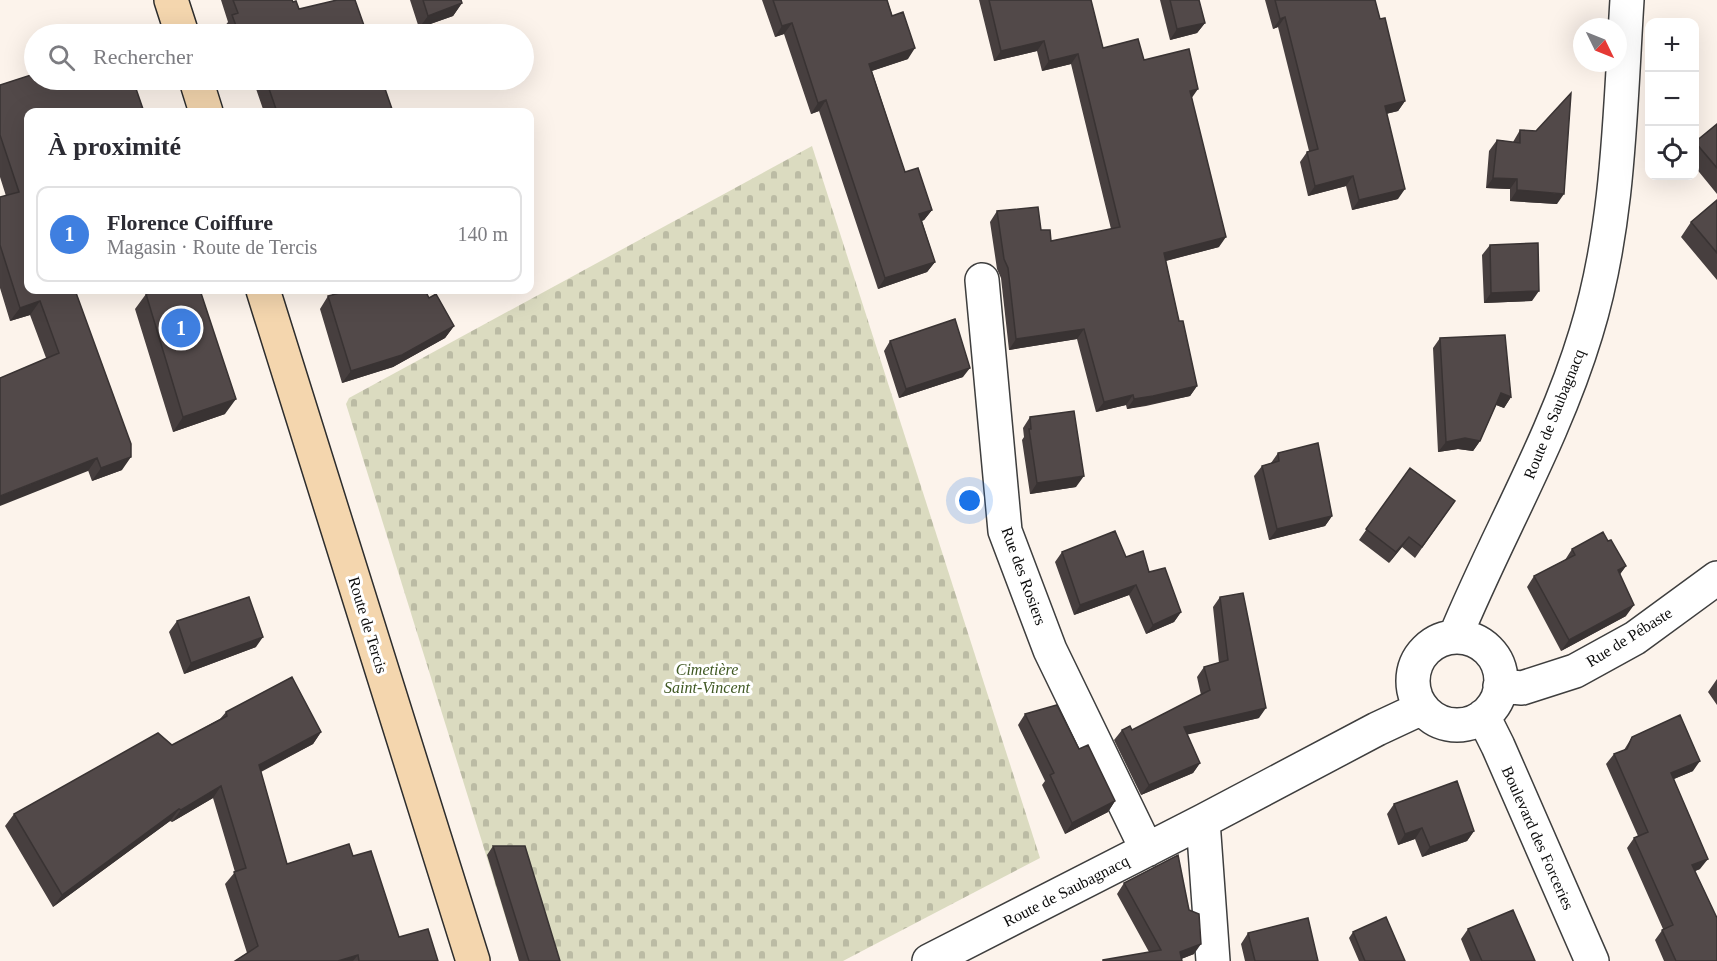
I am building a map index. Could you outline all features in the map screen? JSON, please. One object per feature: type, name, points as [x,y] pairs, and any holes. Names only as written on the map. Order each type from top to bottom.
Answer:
[{"type":"main road","points":[[171,0],[179,24]]},
{"type":"main road","points":[[199,90],[205,108]]},
{"type":"main road","name":"Route de Tercis","points":[[264,294],[473,961]]},
{"type":"street","name":"Route de Saubagnacq","points":[[1455,637],[1484,569],[1526,485],[1563,400],[1587,332],[1605,258],[1614,186],[1627,0]]},
{"type":"street","name":"Rue des Rosiers","points":[[982,280],[1005,531],[1050,650],[1147,850]]},
{"type":"street","name":"Rue de Pébaste","points":[[1500,686],[1522,688],[1575,671],[1635,638],[1717,578]]},
{"type":"street","points":[[1447,637],[1464,637],[1478,642],[1491,651],[1498,665],[1500,686],[1499,696],[1491,709],[1483,716],[1464,724],[1448,724],[1433,718],[1422,708],[1415,695],[1413,680],[1422,653],[1434,643],[1447,637]]},
{"type":"street","name":"Route de Saubagnacq","points":[[928,961],[1422,708]]},
{"type":"street","name":"Boulevard des Forceries","points":[[1483,716],[1502,754],[1592,961]]},
{"type":"street","points":[[1203,822],[1213,961]]},
{"type":"green space","name":"Cimetière Saint-Vincent","points":[[812,146],[1040,858],[843,961],[519,961],[346,404],[349,398]]},
{"type":"building","points":[[233,0],[292,0],[296,1],[299,9],[337,0],[355,0],[363,24],[235,24],[232,15],[238,13]]},
{"type":"building","points":[[423,0],[461,0],[462,3],[428,16]]},
{"type":"building","points":[[773,0],[887,0],[892,16],[903,12],[915,48],[869,64],[905,172],[918,168],[932,210],[919,214],[935,262],[885,278],[826,100],[818,103],[792,23],[782,26]]},
{"type":"building","points":[[989,0],[1091,0],[1103,48],[1138,39],[1144,60],[1189,49],[1198,89],[1190,91],[1226,237],[1164,253],[1179,321],[1183,321],[1197,386],[1153,396],[1134,399],[1133,395],[1104,402],[1084,329],[1016,339],[1008,268],[1004,259],[997,211],[1038,207],[1041,230],[1050,230],[1051,241],[1120,227],[1078,54],[1049,61],[1044,41],[1001,51]]},
{"type":"building","points":[[1170,0],[1199,0],[1205,23],[1177,29]]},
{"type":"building","points":[[1275,0],[1375,0],[1380,19],[1385,18],[1405,101],[1385,106],[1405,189],[1359,200],[1353,176],[1315,186],[1307,152],[1318,149],[1285,17],[1280,19]]},
{"type":"building","points":[[24,77],[24,90],[136,90],[143,108],[24,108],[24,294],[76,294],[131,444],[131,457],[101,468],[97,458],[0,496],[0,378],[59,353],[40,301],[20,308],[0,245],[0,197],[19,192],[0,135],[0,85]]},
{"type":"building","points":[[269,90],[385,90],[392,108],[276,108]]},
{"type":"building","points":[[1571,93],[1564,194],[1517,190],[1517,179],[1493,178],[1497,140],[1520,143],[1520,130],[1536,131]]},
{"type":"building","points":[[1717,124],[1717,168],[1699,147],[1699,139]]},
{"type":"building","points":[[1717,200],[1717,253],[1691,222]]},
{"type":"building","points":[[1538,243],[1539,291],[1491,293],[1490,245]]},
{"type":"building","points":[[146,294],[201,294],[236,399],[183,417]]},
{"type":"building","points":[[336,294],[427,294],[429,298],[436,294],[454,326],[402,355],[351,371],[328,296]]},
{"type":"building","points":[[955,319],[970,368],[906,389],[890,341]]},
{"type":"building","points":[[1505,335],[1511,397],[1501,393],[1480,441],[1465,438],[1446,442],[1440,338]]},
{"type":"building","points":[[1074,411],[1084,476],[1037,483],[1029,429],[1031,429],[1030,417]]},
{"type":"building","points":[[1318,443],[1332,516],[1277,529],[1262,466],[1279,461],[1278,453]]},
{"type":"building","points":[[1410,468],[1455,501],[1422,547],[1409,537],[1396,552],[1366,529]]},
{"type":"building","points":[[1115,531],[1126,557],[1143,551],[1149,572],[1165,568],[1181,612],[1153,625],[1136,585],[1080,605],[1062,552]]},
{"type":"building","points":[[1603,532],[1608,541],[1611,540],[1626,566],[1618,570],[1634,605],[1569,640],[1534,576],[1575,555],[1572,549]]},
{"type":"building","points":[[1243,593],[1266,708],[1184,727],[1200,763],[1149,785],[1122,730],[1130,726],[1132,730],[1210,690],[1204,667],[1228,660],[1220,597]]},
{"type":"building","points":[[249,597],[263,637],[191,663],[177,621]]},
{"type":"building","points":[[292,677],[321,732],[259,765],[287,864],[349,844],[353,856],[371,851],[399,937],[428,929],[438,961],[359,961],[358,955],[338,961],[235,961],[258,946],[234,872],[246,868],[221,786],[181,810],[179,809],[62,895],[14,814],[158,733],[172,745],[227,716],[226,712]]},
{"type":"building","points":[[1057,705],[1079,749],[1088,745],[1115,801],[1072,823],[1050,775],[1054,773],[1025,714]]},
{"type":"building","points":[[1680,715],[1700,761],[1671,773],[1708,859],[1692,865],[1717,918],[1717,961],[1676,961],[1662,930],[1673,925],[1634,838],[1648,832],[1614,754],[1627,749],[1632,737]]},
{"type":"building","points":[[1457,781],[1474,831],[1430,847],[1422,828],[1405,834],[1394,804]]},
{"type":"building","points":[[493,846],[525,846],[560,961],[529,961]]},
{"type":"building","points":[[1178,855],[1189,910],[1199,914],[1201,944],[1180,952],[1182,961],[1103,961],[1161,950],[1124,883]]},
{"type":"building","points":[[1513,910],[1535,961],[1482,961],[1468,929]]},
{"type":"building","points":[[1386,917],[1405,961],[1365,961],[1353,932]]},
{"type":"building","points":[[1308,918],[1318,961],[1255,961],[1248,933]]},
{"type":"place","name":"Florence Coiffure","points":[[181,328]]}]
